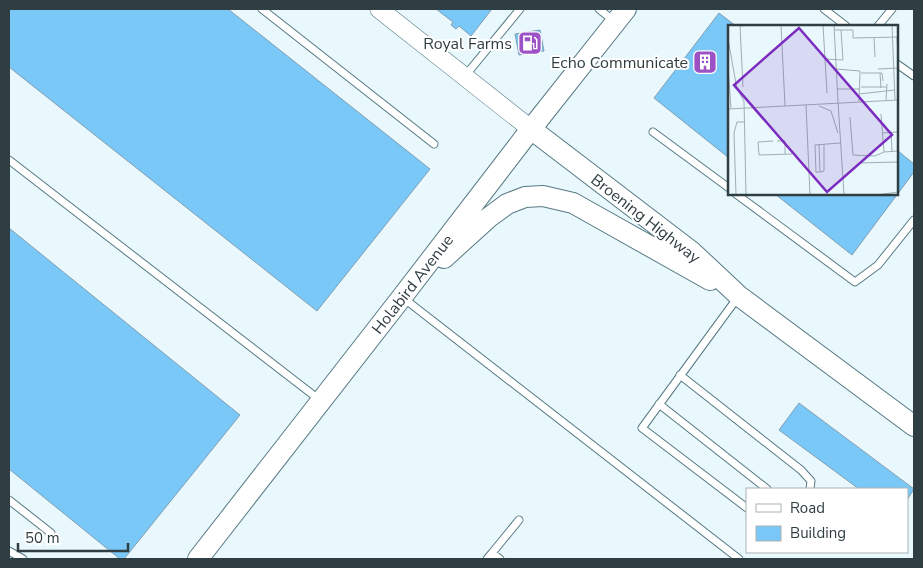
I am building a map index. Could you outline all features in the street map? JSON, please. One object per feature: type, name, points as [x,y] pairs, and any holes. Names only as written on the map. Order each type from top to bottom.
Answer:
[{"type":"main road","name":"Holabird Avenue","points":[[198,559],[621,15]]},
{"type":"main road","name":"Broening Highway","points":[[531,129],[692,252],[739,296],[914,426]]},
{"type":"main road","points":[[402,297],[488,218],[507,204],[525,197],[543,196],[573,204],[739,296]]},
{"type":"street","name":"Broening Highway","points":[[379,9],[531,129]]},
{"type":"lane","points":[[262,9],[434,144]]},
{"type":"lane","points":[[465,76],[520,9]]},
{"type":"lane","points":[[599,9],[621,15]]},
{"type":"lane","points":[[824,9],[845,25]]},
{"type":"lane","points":[[879,25],[892,9]]},
{"type":"lane","points":[[898,65],[914,76]]},
{"type":"lane","points":[[653,132],[728,187]]},
{"type":"lane","points":[[9,160],[321,401]]},
{"type":"lane","points":[[737,195],[855,282],[878,265],[914,220]]},
{"type":"lane","points":[[739,296],[642,428],[746,507]]},
{"type":"lane","points":[[402,297],[739,559]]},
{"type":"lane","points":[[680,375],[801,470],[811,481],[810,488]]},
{"type":"lane","points":[[659,404],[766,488]]},
{"type":"lane","points":[[9,500],[51,533]]},
{"type":"lane","points":[[500,559],[490,556],[520,520]]},
{"type":"lane","points":[[9,551],[23,559]]},
{"type":"building","points":[[9,9],[228,9],[430,169],[317,311],[9,67]]},
{"type":"building","points":[[436,9],[492,9],[471,36],[459,26],[456,29],[451,25],[453,22]]},
{"type":"building","name":"Echo Communicate","points":[[719,13],[735,25],[728,25],[728,157],[654,98]]},
{"type":"building","name":"Royal Farms","points":[[540,30],[544,51],[519,55],[515,34]]},
{"type":"building","points":[[898,151],[914,164],[914,172],[898,193]]},
{"type":"building","points":[[776,195],[897,195],[852,255]]},
{"type":"building","points":[[9,228],[240,415],[124,559],[120,559],[9,469]]},
{"type":"building","points":[[799,403],[914,489],[908,498],[908,488],[858,488],[779,430]]},
{"type":"place","name":"Royal Farms","points":[[530,43]]},
{"type":"place","name":"Echo Communicate","points":[[705,62]]}]
